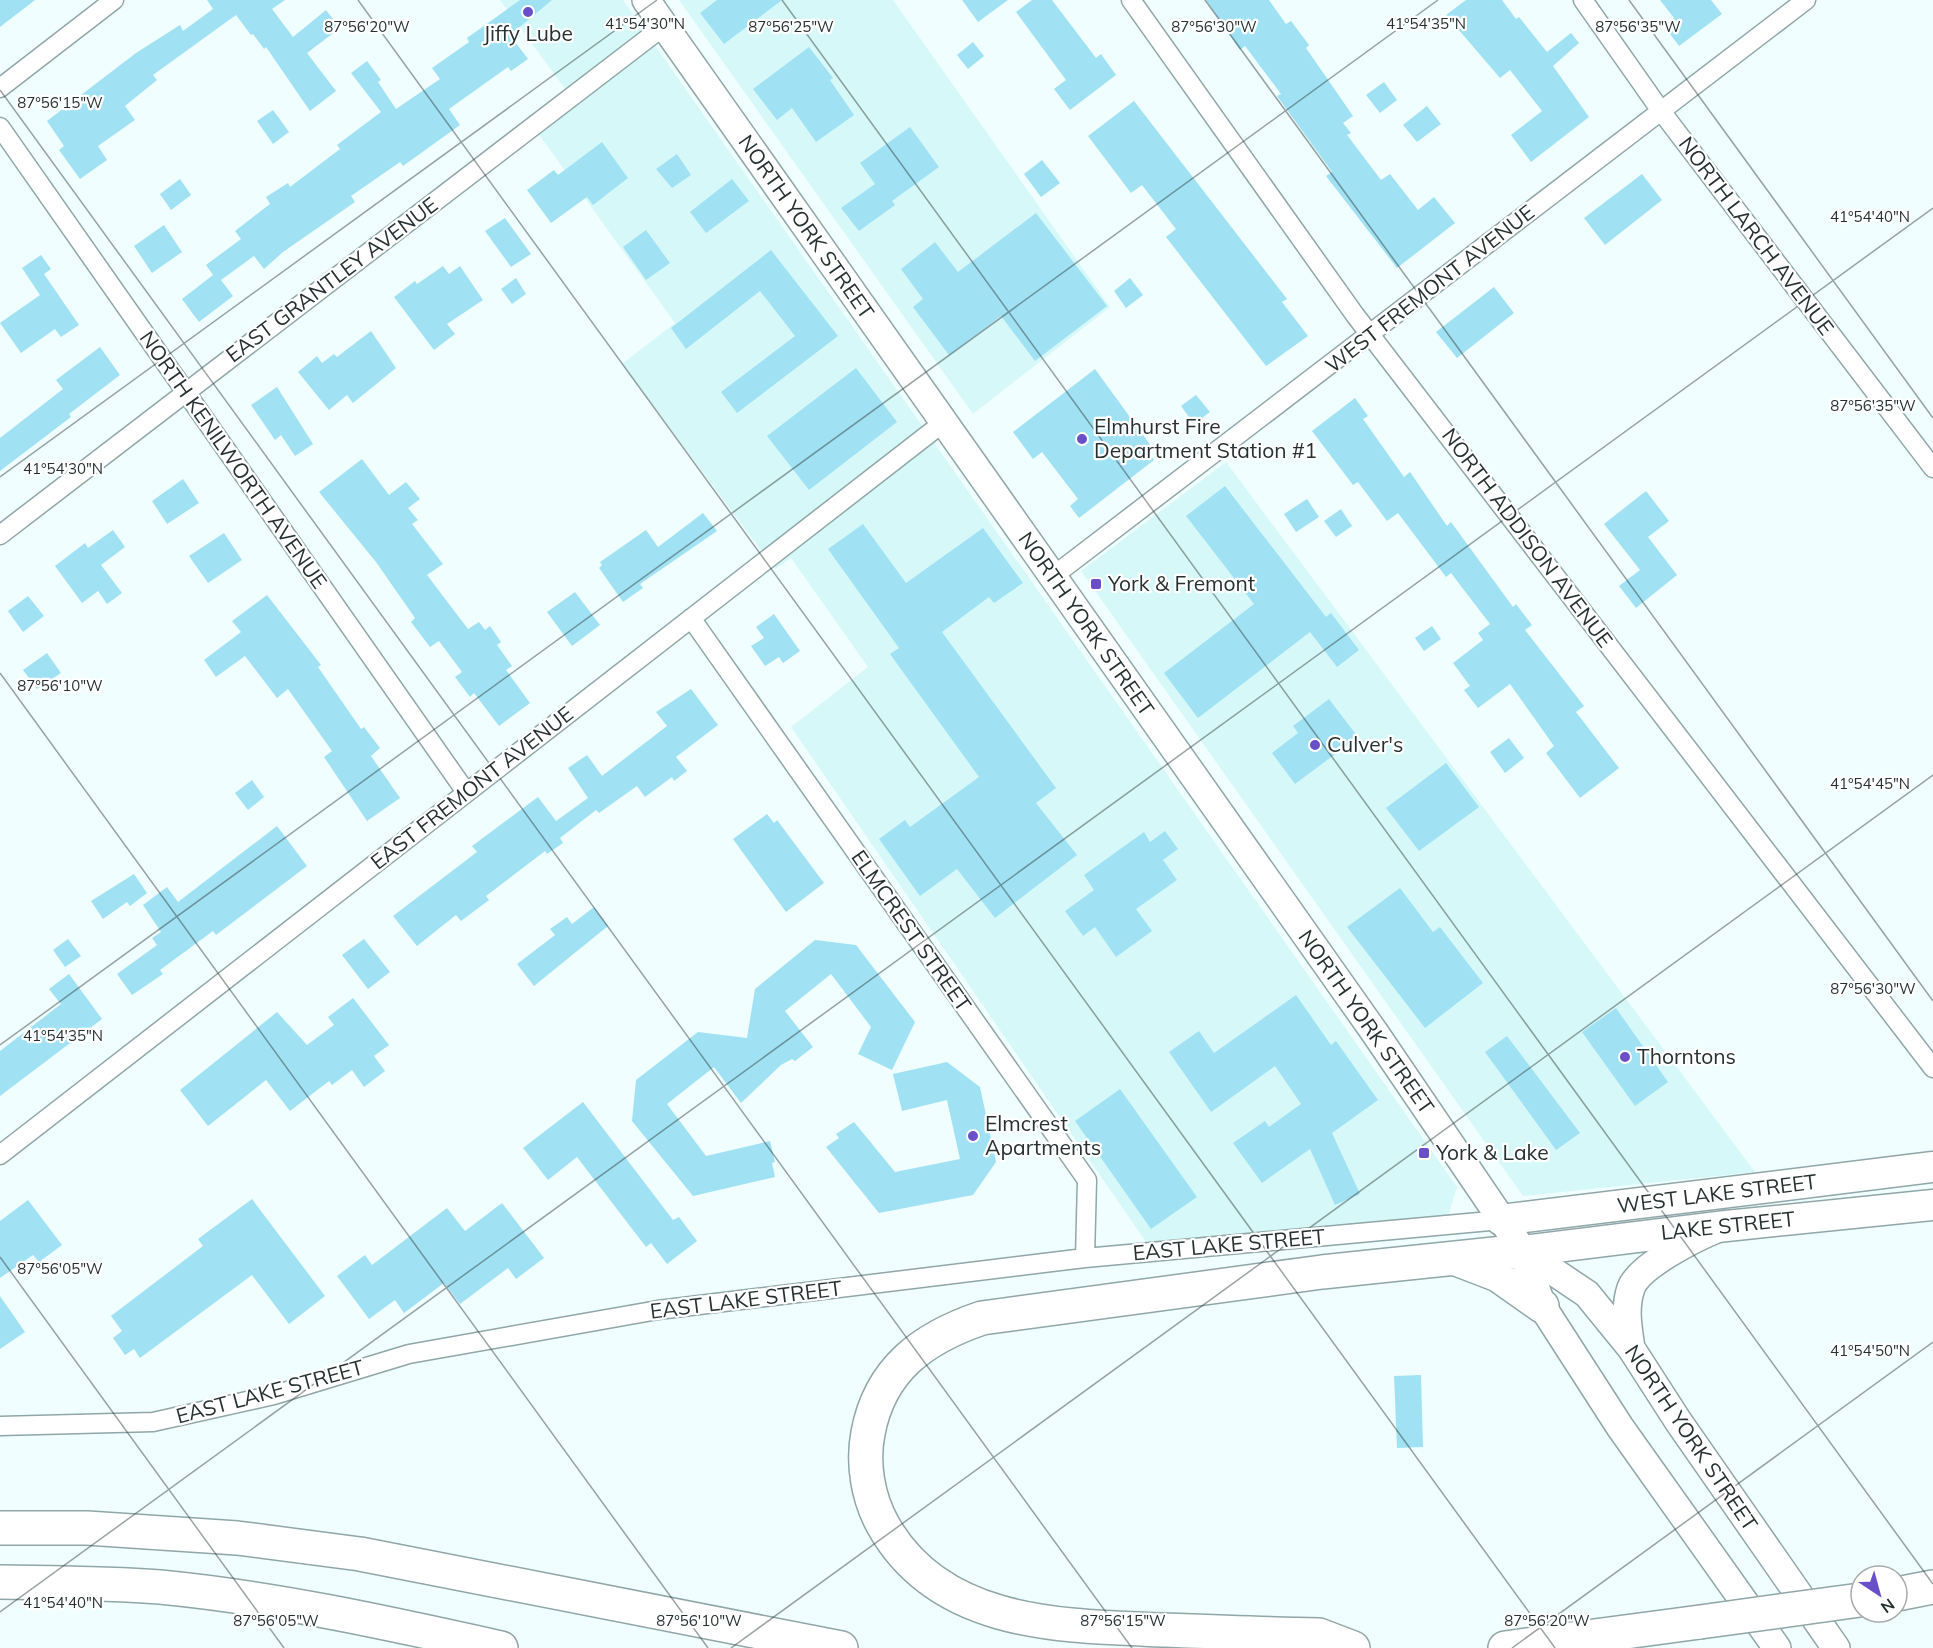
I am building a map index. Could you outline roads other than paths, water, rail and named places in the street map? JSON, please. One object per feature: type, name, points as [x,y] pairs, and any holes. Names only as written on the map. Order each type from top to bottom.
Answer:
[{"type":"highway","points":[[1353,1648],[1319,1635],[1102,1628],[1002,1614],[970,1603],[940,1587],[911,1566],[894,1544],[870,1495],[865,1448],[879,1396],[899,1367],[920,1347],[948,1330],[982,1318],[1322,1272],[1523,1251]]},
{"type":"highway","points":[[1455,1258],[1498,1275],[1542,1306]]},
{"type":"highway","points":[[0,1528],[87,1528],[225,1538],[360,1554],[841,1648]]},
{"type":"highway","points":[[0,1582],[158,1587],[223,1595],[331,1611],[501,1648]]},
{"type":"highway","points":[[1909,1592],[1933,1587]]},
{"type":"highway","points":[[1909,1594],[1933,1593]]},
{"type":"highway","points":[[1505,1648],[1849,1602]]},
{"type":"main road","name":"NORTH YORK STREET","points":[[658,9],[1052,577],[1358,1009],[1523,1251],[1542,1306],[1620,1427],[1777,1648]]},
{"type":"main road","name":"WEST LAKE STREET","points":[[1501,1220],[1933,1167]]},
{"type":"main road","name":"LAKE STREET","points":[[1523,1251],[1726,1226],[1933,1205]]},
{"type":"main road","points":[[1631,1348],[1626,1311],[1632,1285],[1655,1262],[1706,1234],[1726,1226]]},
{"type":"main road","name":"NORTH YORK STREET","points":[[1523,1251],[1587,1294],[1631,1348],[1678,1421],[1836,1648]]},
{"type":"street","points":[[0,88],[114,0]]},
{"type":"street","name":"NORTH ADDISON AVENUE","points":[[1131,0],[1371,335],[1933,1068]]},
{"type":"street","name":"NORTH LARCH AVENUE","points":[[1583,0],[1661,111],[1933,468]]},
{"type":"street","name":"WEST FREMONT AVENUE","points":[[1052,577],[1806,0]]},
{"type":"street","name":"EAST GRANTLEY AVENUE","points":[[0,535],[185,392],[658,9]]},
{"type":"street","name":"NORTH KENILWORTH AVENUE","points":[[0,127],[466,792]]},
{"type":"street","name":"EAST FREMONT AVENUE","points":[[0,1155],[944,422]]},
{"type":"street","name":"ELMCREST STREET","points":[[691,618],[1087,1180],[1085,1258]]},
{"type":"street","name":"EAST LAKE STREET","points":[[0,1426],[153,1422],[274,1395],[409,1354],[669,1308],[1085,1258],[1501,1220]]},
{"type":"place","name":"Jiffy Lube","points":[[528,12]]},
{"type":"place","name":"Elmhurst Fire Department Station #1","points":[[1082,439]]},
{"type":"place","name":"York & Fremont","points":[[1096,584]]},
{"type":"place","name":"Culver's","points":[[1315,745]]},
{"type":"place","name":"Thorntons","points":[[1625,1057]]},
{"type":"place","name":"Elmcrest Apartments","points":[[973,1136]]},
{"type":"place","name":"York & Lake","points":[[1424,1153]]}]
